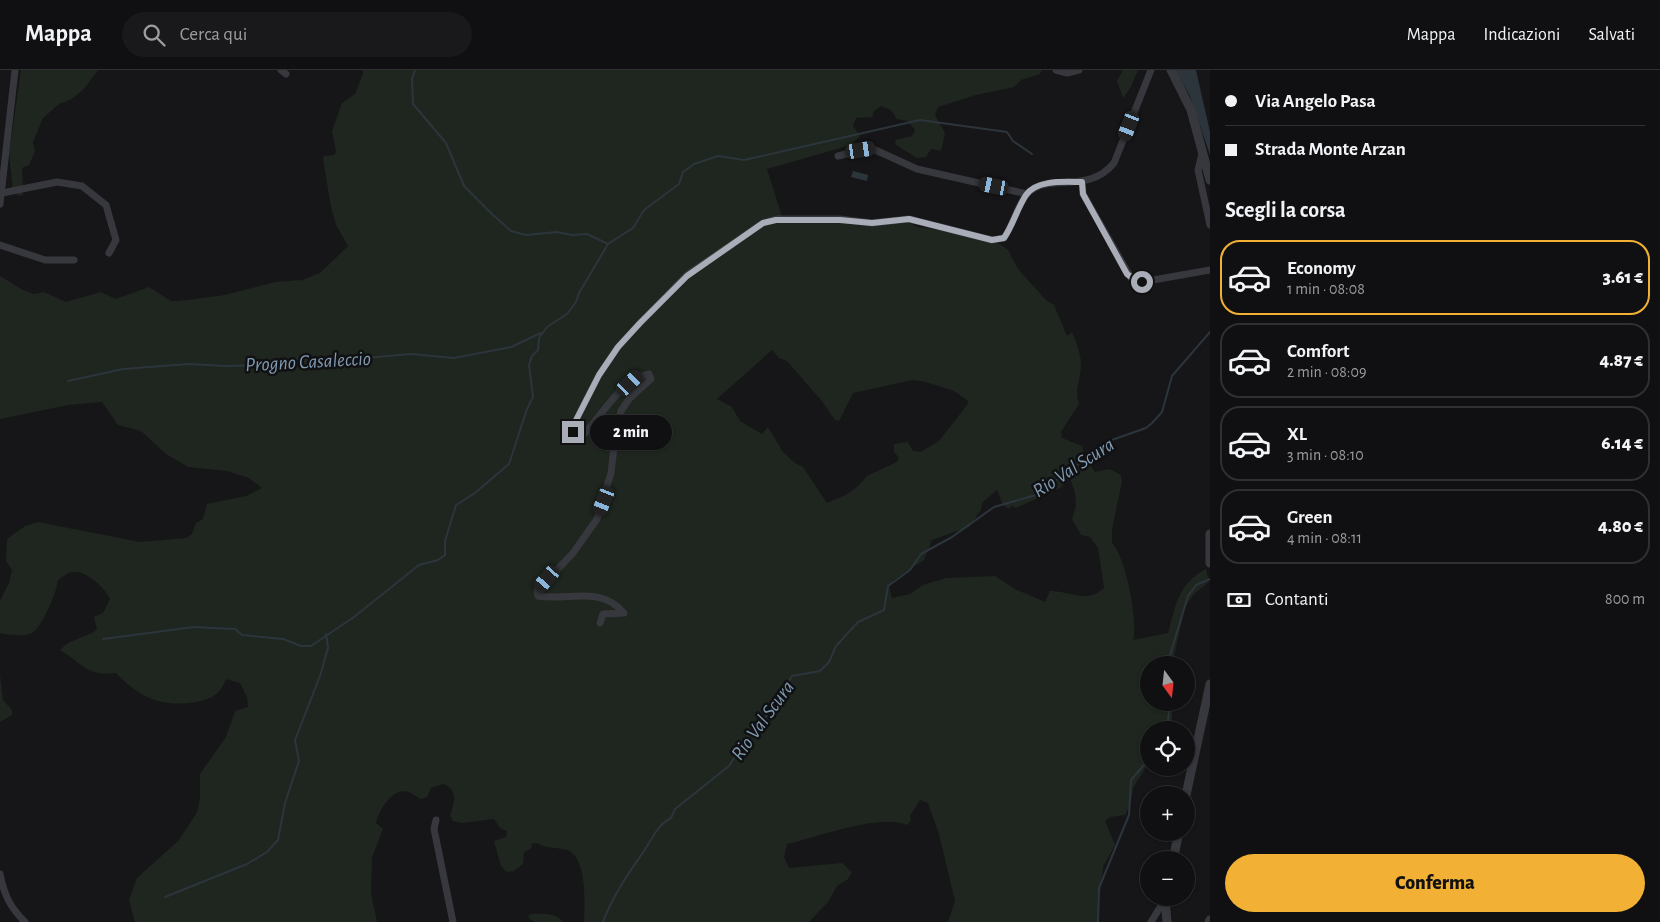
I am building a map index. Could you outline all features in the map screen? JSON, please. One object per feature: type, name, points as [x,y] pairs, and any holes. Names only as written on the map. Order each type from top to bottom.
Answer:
[{"type":"street","points":[[0,204],[15,70]]},
{"type":"street","points":[[1056,70],[1067,73],[1079,70]]},
{"type":"street","points":[[600,623],[603,614],[624,613],[615,602],[596,595],[547,597],[538,596],[537,591],[573,553],[597,519],[611,474],[616,429],[621,412],[629,399],[651,379],[649,374],[638,376],[602,411],[581,437],[570,432],[599,375],[618,347],[653,309],[687,276],[763,223],[776,220],[840,220],[872,223],[909,219],[992,240],[1004,238],[1027,194],[1040,186],[1062,182],[1082,182],[1107,172],[1114,163],[1151,70]]},
{"type":"street","points":[[1171,70],[1191,110],[1210,180]]},
{"type":"street","points":[[838,156],[871,148],[917,169],[1027,194]]},
{"type":"street","points":[[1203,151],[1198,170],[1210,225]]},
{"type":"street","points":[[2,193],[57,182],[82,186],[106,205],[116,240],[109,253]]},
{"type":"street","points":[[1082,182],[1083,194],[1131,278],[1142,282],[1210,270]]},
{"type":"street","points":[[0,245],[44,260],[74,260]]},
{"type":"street","points":[[1210,534],[1210,563]]},
{"type":"street","points":[[1188,786],[1210,685]]},
{"type":"street","points":[[436,820],[434,829],[453,922]]},
{"type":"street","points":[[0,874],[3,891],[11,908],[25,922]]},
{"type":"street","points":[[1152,922],[1160,906]]},
{"type":"street","points":[[1165,906],[1167,922]]},
{"type":"shaded area","points":[[21,70],[98,70],[83,90],[70,100],[59,104],[43,118],[33,142],[35,151],[29,165],[22,168],[23,195],[19,196],[13,191],[9,154]]},
{"type":"shaded area","points":[[363,70],[1042,70],[1040,74],[1021,80],[1014,87],[976,95],[938,107],[935,115],[945,133],[941,151],[931,149],[926,157],[917,158],[896,145],[895,140],[912,136],[915,130],[908,121],[897,119],[891,110],[881,106],[874,111],[872,117],[856,118],[853,126],[860,136],[851,145],[767,169],[783,220],[906,221],[917,227],[954,232],[1000,244],[1008,250],[1018,269],[1046,300],[1054,305],[1067,336],[1072,332],[1079,352],[1081,364],[1077,389],[1079,404],[1061,432],[1062,438],[1082,446],[1085,458],[1095,472],[1110,469],[1121,475],[1122,482],[1112,529],[1112,543],[1122,561],[1130,590],[1134,619],[1133,640],[1168,633],[1176,604],[1184,588],[1189,581],[1206,569],[1209,582],[1194,594],[1185,607],[1174,656],[1140,656],[1140,711],[1172,711],[1172,721],[1140,721],[1140,776],[1133,788],[1131,803],[1125,815],[1110,817],[1105,821],[1115,845],[1103,867],[1097,922],[948,922],[955,901],[939,834],[928,803],[920,800],[910,816],[911,821],[907,825],[896,822],[866,824],[848,827],[787,844],[784,857],[789,868],[842,863],[852,872],[848,879],[837,886],[828,902],[809,922],[584,922],[583,882],[574,854],[567,850],[537,843],[531,844],[532,848],[524,852],[523,864],[514,871],[507,872],[501,866],[494,841],[506,837],[507,831],[500,828],[494,819],[462,823],[453,821],[450,816],[454,802],[453,793],[443,784],[431,788],[427,797],[421,799],[408,792],[402,791],[397,793],[387,801],[380,812],[376,823],[383,829],[372,857],[371,893],[377,922],[135,922],[129,900],[137,878],[178,841],[197,812],[200,798],[200,774],[226,737],[235,711],[248,707],[247,697],[240,683],[226,679],[218,693],[206,699],[183,703],[161,702],[142,694],[116,673],[106,674],[91,671],[60,650],[68,643],[97,630],[94,617],[103,613],[110,599],[95,581],[78,572],[69,573],[58,580],[48,609],[40,624],[32,633],[12,635],[0,633],[0,601],[9,583],[12,570],[6,561],[7,539],[25,526],[38,522],[140,542],[186,538],[192,534],[196,523],[203,519],[207,504],[246,496],[262,488],[249,478],[227,471],[188,467],[166,454],[141,431],[118,425],[102,402],[68,405],[0,419],[0,276],[23,290],[34,294],[44,292],[66,302],[101,292],[116,299],[149,287],[171,301],[179,301],[225,295],[275,282],[302,280],[320,273],[348,246],[336,225],[323,159],[324,156],[334,155],[336,152],[332,131],[342,103],[355,94]],"holes":[[[772,350],[779,358],[787,361],[821,400],[835,420],[839,421],[853,393],[912,380],[926,382],[954,391],[968,401],[967,405],[939,441],[921,452],[913,451],[908,442],[894,444],[894,452],[899,458],[897,462],[867,476],[846,495],[827,503],[803,467],[795,463],[783,452],[768,427],[762,434],[740,421],[732,407],[717,399]],[[1070,478],[1075,493],[1076,506],[1072,519],[1081,535],[1090,537],[1098,548],[1104,588],[1098,593],[1078,596],[1050,591],[1045,602],[1015,589],[995,576],[946,578],[923,585],[910,594],[892,598],[889,586],[895,579],[924,560],[932,540],[969,527],[981,510],[982,503],[997,490],[1003,505],[1009,509],[1012,506],[1016,508],[1060,488]]]},
{"type":"shaded area","points":[[1123,70],[1138,70],[1131,87],[1123,98],[1117,81]]},
{"type":"shaded area","points":[[1175,70],[1196,70],[1210,132],[1210,155],[1190,96]]},
{"type":"shaded area","points":[[853,171],[868,175],[867,181],[851,177]]},
{"type":"shaded area","points":[[0,675],[3,700],[12,710],[12,715],[0,722]]},
{"type":"shaded area","points":[[530,914],[552,915],[563,922],[534,922],[528,917]]},
{"type":"waterway","points":[[415,70],[412,79],[413,104],[446,143],[464,186],[493,215],[511,231],[526,235],[557,232],[572,235],[587,234],[608,244]]},
{"type":"waterway","points":[[103,639],[194,627],[235,629],[242,635],[283,639],[301,646],[311,646],[354,617],[419,565],[438,560],[445,555],[445,541],[456,505],[475,493],[509,464],[527,409],[533,397],[529,365],[532,356],[538,350],[539,338],[547,327],[567,314],[576,302],[579,293],[608,244],[633,228],[644,210],[679,184],[683,172],[694,164],[718,156],[744,160],[920,120],[1007,132],[1013,141],[1032,154]]},
{"type":"waterway","name":"Rio Val Scura","points":[[603,922],[621,885],[659,828],[671,818],[675,809],[729,766],[753,728],[769,714],[792,676],[820,671],[829,662],[836,646],[858,622],[884,610],[888,586],[910,570],[921,554],[952,537],[994,507],[1036,495],[1109,441],[1146,428],[1162,412],[1172,376],[1210,332]]},
{"type":"waterway","name":"Progno Casaleccio","points":[[68,381],[123,369],[189,364],[225,366],[265,365],[294,359],[342,360],[411,354],[454,358],[511,347],[541,333]]},
{"type":"waterway","points":[[1170,656],[1188,596],[1196,585],[1210,579]]},
{"type":"waterway","points":[[165,897],[247,864],[267,852],[278,840],[285,803],[299,761],[295,740],[320,676],[328,648],[326,634]]},
{"type":"waterway","points":[[1168,721],[1169,711]]},
{"type":"waterway","points":[[1098,922],[1099,888],[1129,815],[1131,780],[1140,770]]},
{"type":"route","points":[[573,432],[570,432],[587,396],[618,347],[687,276],[763,223],[776,220],[817,219],[872,223],[909,219],[992,240],[1004,238],[1027,194],[1040,186],[1062,182],[1082,182],[1083,194],[1127,274],[1131,278],[1142,282]]}]
